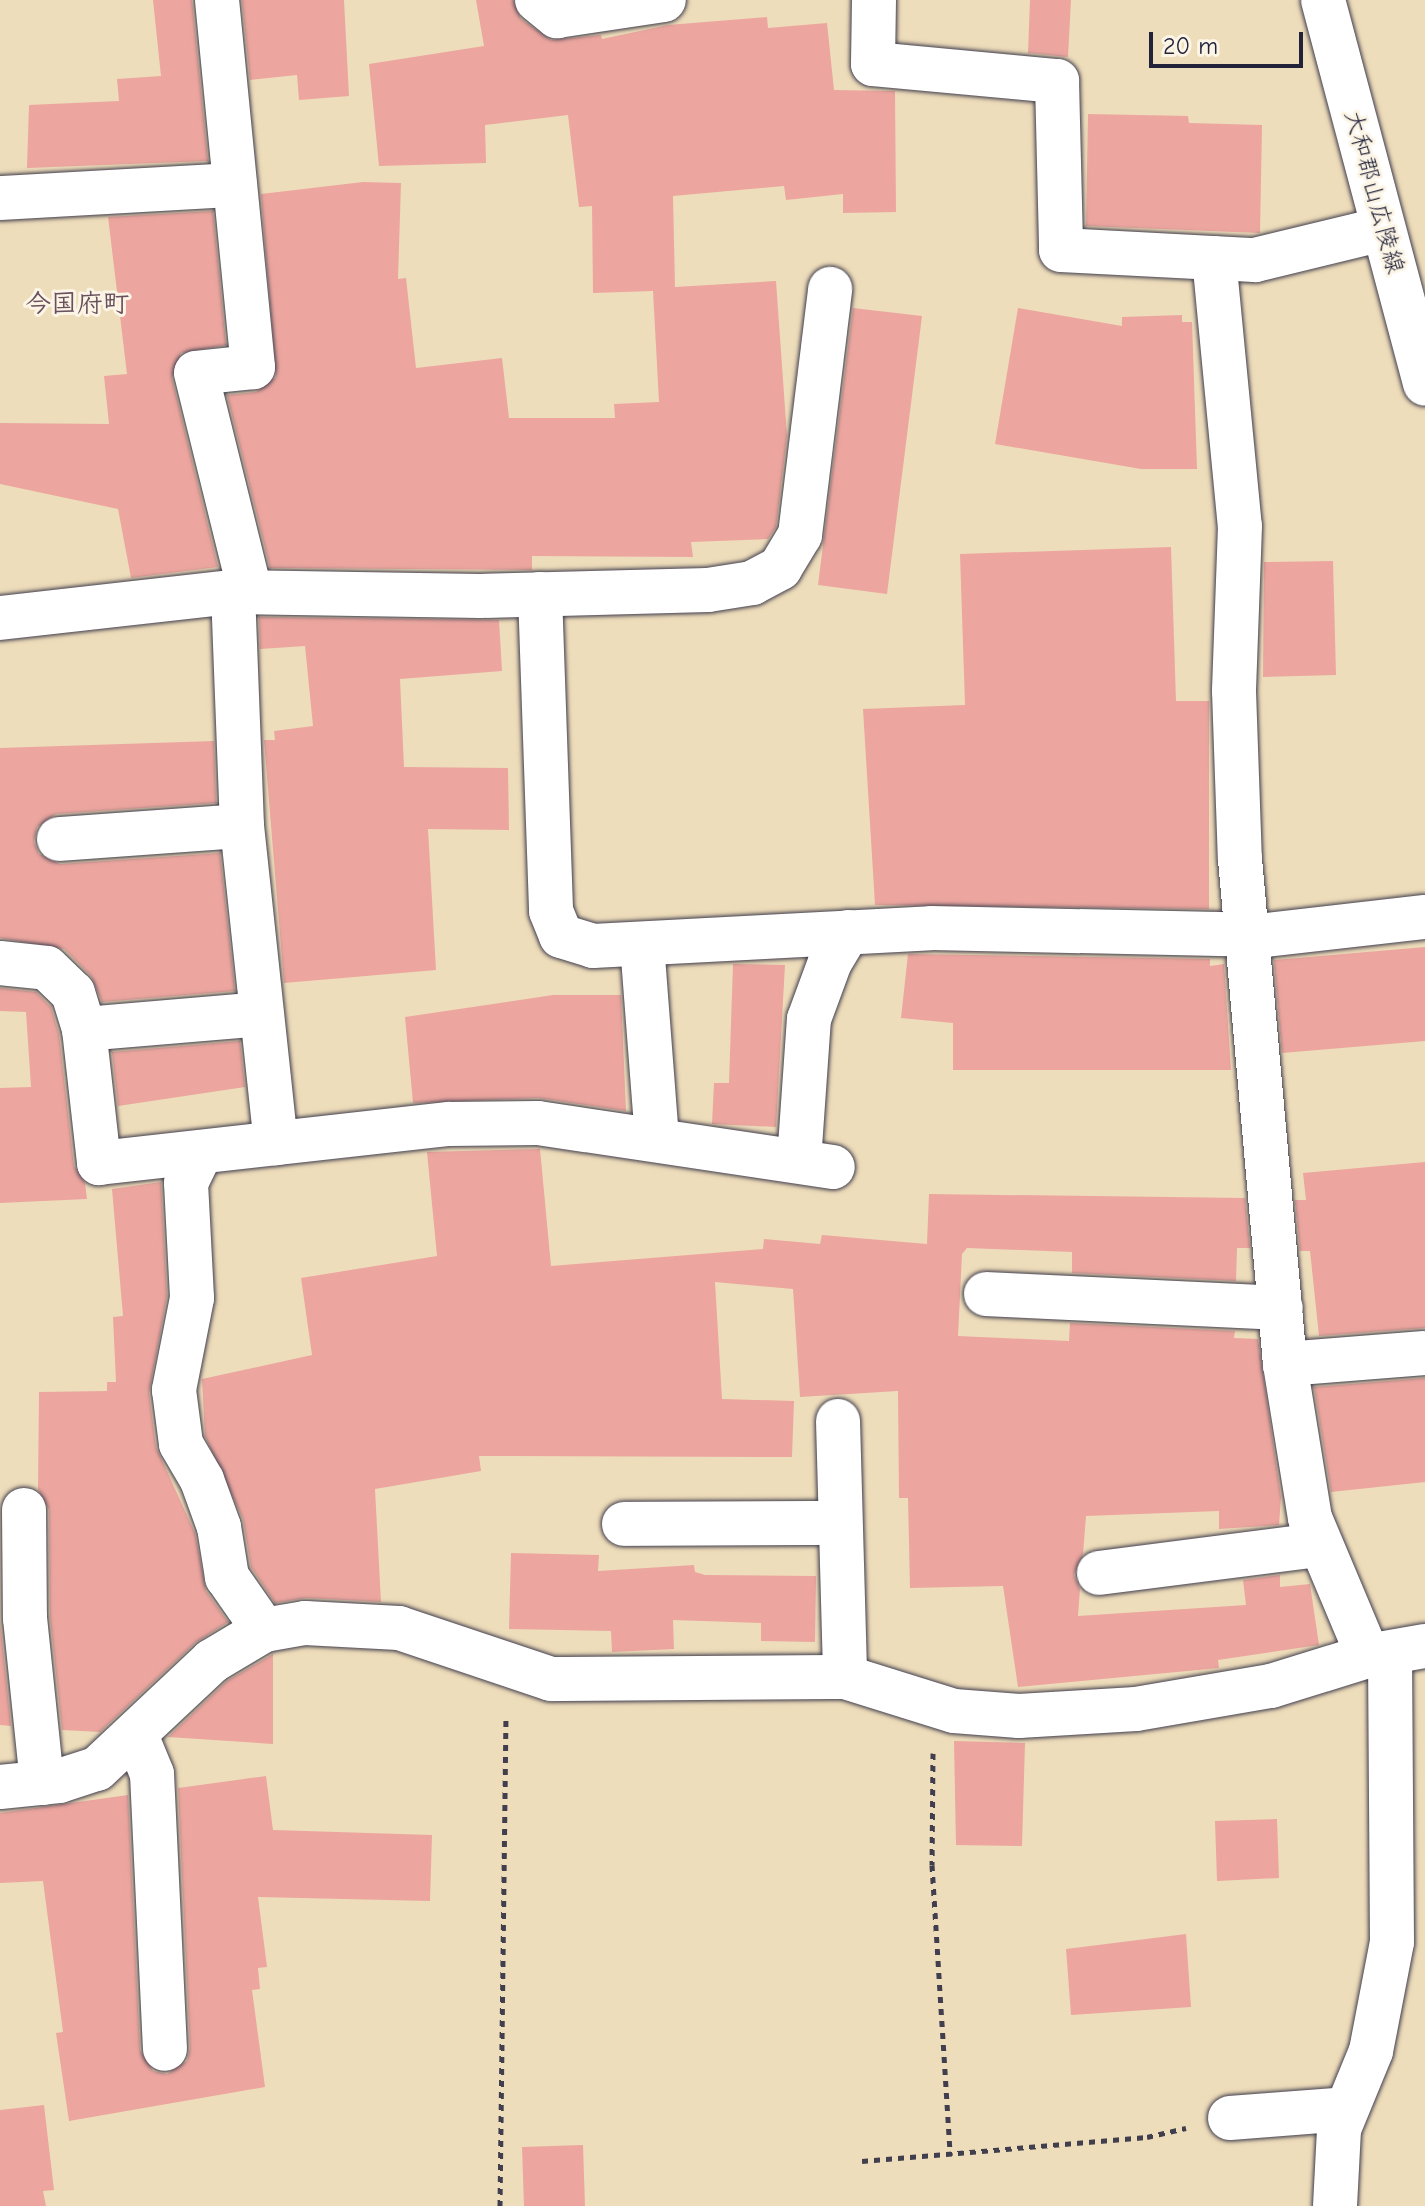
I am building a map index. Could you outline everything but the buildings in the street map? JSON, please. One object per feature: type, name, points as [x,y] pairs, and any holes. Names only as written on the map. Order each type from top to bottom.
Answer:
[{"type":"street","points":[[217,0],[253,367],[196,373],[241,592],[242,826],[276,1143]]},
{"type":"street","points":[[537,0],[557,16],[664,0]]},
{"type":"street","points":[[874,0],[873,64],[1057,81],[1061,250],[1255,260],[1383,229]]},
{"type":"street","name":"大和郡山広陵線","points":[[1323,0],[1383,229],[1411,275],[1425,384]]},
{"type":"street","points":[[0,198],[235,185]]},
{"type":"street","points":[[1214,258],[1240,526],[1234,691],[1245,933],[1285,1364],[1318,1545],[1394,1651],[1392,1942],[1371,2051],[1346,2109],[1333,2173],[1335,2206]]},
{"type":"street","points":[[0,618],[241,592],[540,594],[708,590],[752,583],[780,568],[800,535],[830,289]]},
{"type":"street","points":[[540,594],[551,911],[561,936],[593,946],[931,928],[1266,935],[1425,917]]},
{"type":"street","points":[[59,839],[242,826]]},
{"type":"street","points":[[0,963],[47,968],[73,993],[84,1029],[99,1163],[449,1124],[538,1123],[816,1164],[809,1019],[830,962],[848,932]]},
{"type":"street","points":[[642,944],[657,1139]]},
{"type":"street","points":[[84,1029],[261,1014]]},
{"type":"street","points":[[201,1152],[186,1183],[192,1298],[174,1390],[179,1431],[219,1527],[227,1577],[264,1630]]},
{"type":"street","points":[[986,1294],[1281,1308]]},
{"type":"street","points":[[1285,1364],[1425,1353]]},
{"type":"street","points":[[838,1421],[845,1677]]},
{"type":"street","points":[[24,1510],[25,1618],[42,1783]]},
{"type":"street","points":[[624,1524],[840,1523]]},
{"type":"street","points":[[1099,1573],[1318,1545]]},
{"type":"street","points":[[0,1787],[42,1783],[97,1769],[212,1661],[264,1630],[353,1622],[399,1628],[450,1642],[506,1666],[551,1679],[592,1682],[845,1677],[940,1706],[1019,1716],[1136,1709],[1271,1686],[1394,1651]]},
{"type":"street","points":[[136,1735],[152,1774],[165,2049]]},
{"type":"street","points":[[1230,2118],[1346,2109]]},
{"type":"path","points":[[500,2206],[506,1666]]},
{"type":"path","points":[[940,1706],[933,1742],[932,1865],[950,2155]]},
{"type":"path","points":[[862,2161],[1147,2137],[1230,2118]]},
{"type":"district","name":"今国府町","points":[[77,305]]}]
